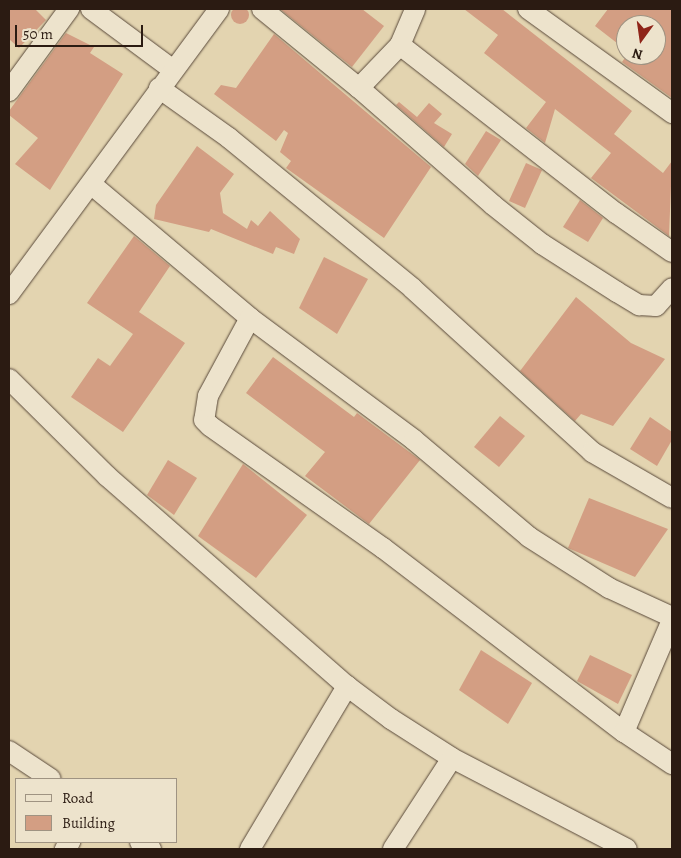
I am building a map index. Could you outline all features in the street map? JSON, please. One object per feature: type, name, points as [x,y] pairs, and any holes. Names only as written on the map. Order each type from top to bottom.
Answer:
[{"type":"street","points":[[9,91],[69,9]]},
{"type":"street","points":[[91,9],[173,70]]},
{"type":"street","points":[[9,294],[219,9]]},
{"type":"street","points":[[262,9],[542,244],[639,305],[656,306],[672,288]]},
{"type":"street","points":[[358,88],[400,45],[414,9]]},
{"type":"street","points":[[528,9],[672,112]]},
{"type":"street","points":[[400,45],[616,214],[672,252]]},
{"type":"street","points":[[159,88],[229,138],[412,288],[592,452],[672,498]]},
{"type":"street","points":[[91,184],[250,318],[414,440],[563,561],[672,618],[624,732]]},
{"type":"street","points":[[250,318],[208,396],[204,420],[383,548],[624,732],[672,764]]},
{"type":"street","points":[[9,379],[106,476],[347,686],[452,758],[627,849]]},
{"type":"street","points":[[250,849],[347,686]]},
{"type":"street","points":[[9,750],[50,778]]},
{"type":"street","points":[[393,849],[452,758]]},
{"type":"building","points":[[240,6],[246,9],[249,15],[246,21],[240,24],[234,21],[231,15],[234,9]]},
{"type":"building","points":[[9,9],[35,9],[46,20],[19,48],[9,39]]},
{"type":"building","points":[[280,9],[362,9],[384,26],[352,67]]},
{"type":"building","points":[[464,9],[502,9],[632,111],[614,134],[663,173],[672,161],[669,236],[591,178],[611,153],[555,109],[545,143],[526,128],[546,102],[484,53],[498,35]]},
{"type":"building","points":[[608,9],[672,9],[672,98],[626,65],[666,65],[666,15],[616,15],[616,42],[595,26]]},
{"type":"building","points":[[66,33],[94,47],[90,53],[123,74],[50,190],[15,164],[38,138],[9,115],[9,111]]},
{"type":"building","points":[[274,34],[431,167],[384,238],[286,168],[291,161],[280,152],[288,133],[284,130],[276,141],[214,94],[221,85],[236,88]]},
{"type":"building","points":[[399,102],[417,117],[429,103],[442,114],[434,123],[452,134],[444,147],[396,105]]},
{"type":"building","points":[[486,131],[501,140],[478,176],[465,164]]},
{"type":"building","points":[[197,146],[234,174],[220,193],[223,213],[247,229],[251,220],[258,226],[270,211],[300,239],[294,254],[276,247],[273,254],[211,229],[209,232],[154,219],[156,205]]},
{"type":"building","points":[[526,163],[542,170],[525,208],[509,201]]},
{"type":"building","points":[[580,200],[603,218],[588,242],[563,227]]},
{"type":"building","points":[[134,236],[170,266],[139,312],[185,343],[123,432],[71,397],[98,358],[110,366],[133,334],[87,303]]},
{"type":"building","points":[[324,257],[368,279],[337,334],[299,308]]},
{"type":"building","points":[[576,297],[631,343],[665,359],[613,426],[581,414],[575,421],[520,371]]},
{"type":"building","points":[[273,357],[354,417],[357,413],[420,460],[369,524],[305,476],[325,452],[246,393]]},
{"type":"building","points":[[500,416],[525,436],[499,467],[474,447]]},
{"type":"building","points":[[650,417],[672,432],[672,440],[657,466],[630,449]]},
{"type":"building","points":[[168,460],[197,478],[174,515],[147,495]]},
{"type":"building","points":[[243,464],[307,515],[256,578],[198,536]]},
{"type":"building","points":[[589,498],[668,529],[635,577],[568,548]]},
{"type":"building","points":[[481,650],[532,683],[508,724],[459,690]]},
{"type":"building","points":[[590,655],[632,675],[618,704],[577,681]]}]
